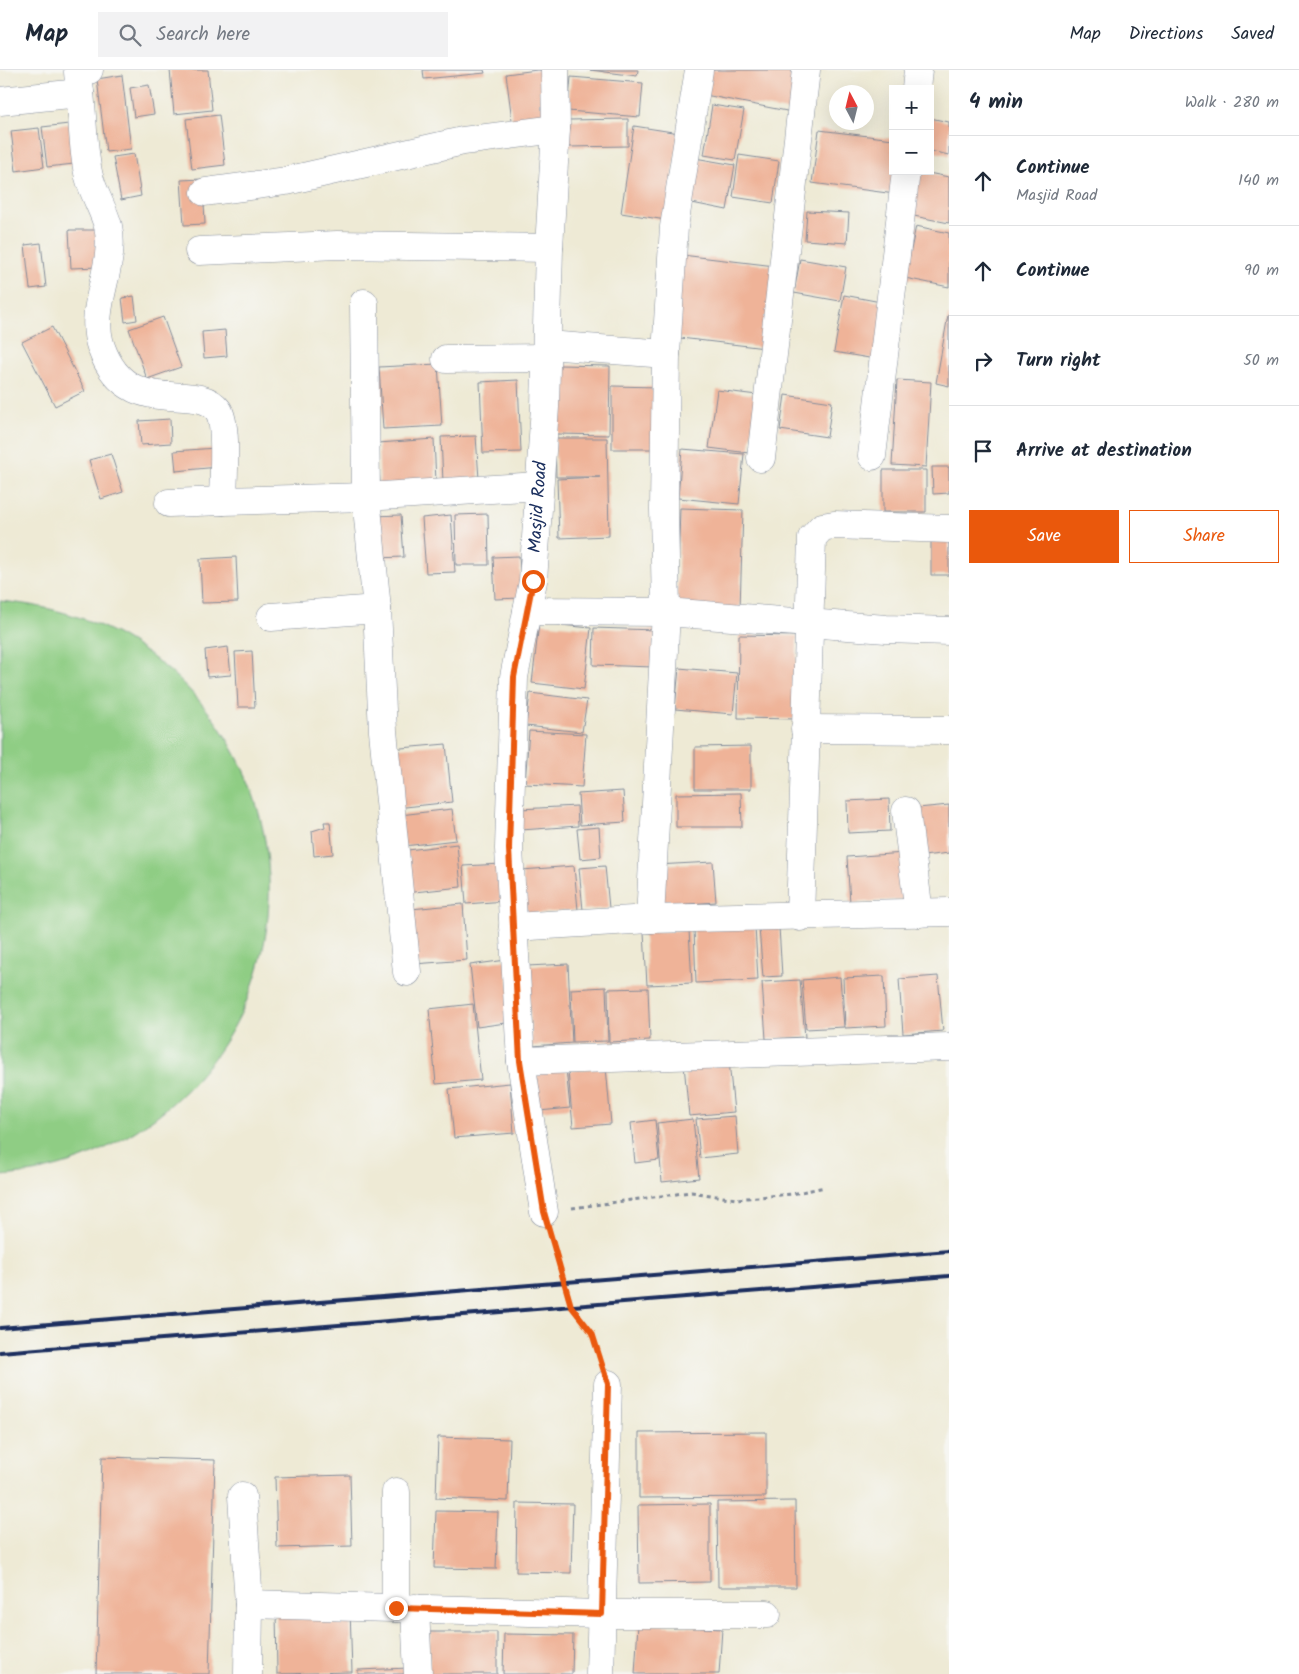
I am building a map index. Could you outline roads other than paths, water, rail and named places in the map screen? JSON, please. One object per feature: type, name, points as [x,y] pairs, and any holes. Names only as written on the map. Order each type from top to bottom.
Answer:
[{"type":"street","name":"Masjid Road","points":[[544,1212],[520,1061],[509,849],[514,677],[533,581],[545,407],[549,248],[556,129],[555,70]]},
{"type":"street","points":[[650,919],[666,612],[664,509],[666,354],[674,228],[699,70]]},
{"type":"street","points":[[761,458],[806,70]]},
{"type":"street","points":[[916,85],[918,70]]},
{"type":"street","points":[[0,101],[84,82],[90,178],[108,226],[109,254],[98,312],[101,346],[116,376],[146,394],[206,400],[219,411],[224,431],[223,501]]},
{"type":"street","points":[[205,192],[286,182],[463,140],[556,129]]},
{"type":"street","points":[[872,456],[906,175]]},
{"type":"street","points":[[199,251],[337,245],[549,248]]},
{"type":"street","points":[[364,302],[366,497],[377,609],[383,731],[407,972]]},
{"type":"street","points":[[446,359],[546,351],[666,354]]},
{"type":"street","points":[[169,503],[366,497],[539,486]]},
{"type":"street","points":[[800,916],[812,538],[822,527],[834,525],[949,529]]},
{"type":"street","points":[[271,617],[377,609]]},
{"type":"street","points":[[527,611],[666,612],[808,624],[949,632]]},
{"type":"street","points":[[805,729],[949,730]]},
{"type":"street","points":[[906,811],[919,913]]},
{"type":"street","points":[[513,927],[650,919],[949,912]]},
{"type":"street","points":[[520,1061],[949,1047]]},
{"type":"street","points":[[600,1674],[608,1384]]},
{"type":"street","points":[[396,1492],[406,1608],[418,1674]]},
{"type":"street","points":[[242,1496],[248,1604],[248,1674]]},
{"type":"street","points":[[248,1604],[602,1614],[767,1614]]},
{"type":"railway","points":[[0,1328],[949,1251]]},
{"type":"railway","points":[[0,1352],[949,1276]]}]
